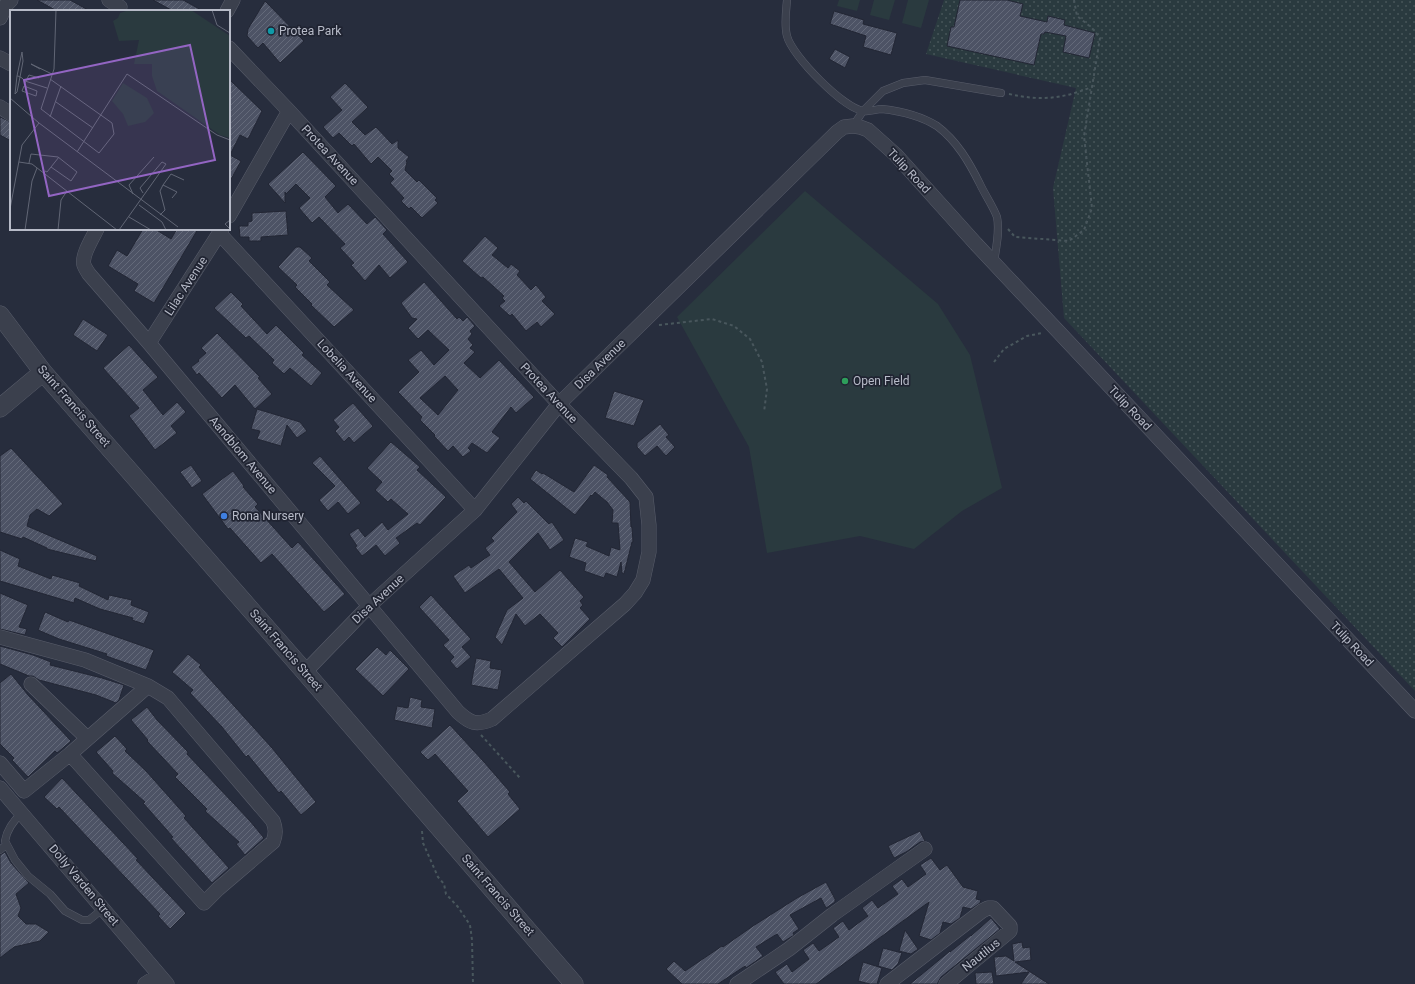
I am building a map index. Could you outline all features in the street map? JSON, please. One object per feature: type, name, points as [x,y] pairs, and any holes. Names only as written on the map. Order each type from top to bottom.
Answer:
[{"type":"street","points":[[228,10],[233,0]]},
{"type":"street","name":"Protea Avenue","points":[[230,49],[559,404],[631,478],[646,497],[650,525],[649,552],[644,580],[636,593],[492,719],[482,724],[462,716]]},
{"type":"street","points":[[0,58],[10,63]]},
{"type":"street","points":[[0,107],[10,113]]},
{"type":"street","points":[[230,214],[289,111]]},
{"type":"street","name":"Disa Avenue","points":[[305,672],[369,606],[474,510],[559,404],[837,132],[844,127],[854,126]]},
{"type":"street","name":"Tulip Road","points":[[854,126],[868,130],[896,155],[1057,331],[1415,711]]},
{"type":"street","name":"Aandblom Avenue","points":[[97,230],[92,239],[83,262],[84,267],[89,274],[149,343],[462,716]]},
{"type":"street","name":"Lilac Avenue","points":[[149,343],[220,231]]},
{"type":"street","name":"Lobelia Avenue","points":[[220,231],[474,510]]},
{"type":"street","name":"Saint Francis Street","points":[[0,315],[43,372],[305,672],[574,984]]},
{"type":"street","points":[[0,408],[43,372]]},
{"type":"street","points":[[0,637],[85,660],[148,686],[168,698],[273,821],[276,830],[273,842],[218,889],[204,903],[70,754]]},
{"type":"street","points":[[31,684],[87,738]]},
{"type":"street","points":[[0,763],[24,791],[70,754],[148,686]]},
{"type":"street","name":"Dolly Varden Street","points":[[0,788],[104,908],[163,979]]},
{"type":"street","points":[[737,984],[789,949],[832,915],[925,849]]},
{"type":"street","name":"Nautilus","points":[[887,984],[986,909],[993,908],[1009,924],[1010,931],[946,984]]},
{"type":"street","points":[[145,984],[163,979]]},
{"type":"lane","points":[[788,0],[786,15],[787,37],[793,49],[806,66],[829,88],[849,105],[864,111],[880,109],[910,114],[936,126],[955,142],[970,164],[996,216],[997,241],[994,263]]},
{"type":"lane","points":[[854,126],[864,111],[883,91],[903,83],[926,80],[1001,93]]},
{"type":"lane","points":[[22,813],[14,820],[9,828],[5,841],[15,860],[28,876],[50,894],[65,912],[82,920],[89,920],[104,908]]},
{"type":"lane","points":[[0,850],[6,844]]},
{"type":"path","points":[[996,216],[1015,237],[1069,241],[1084,230],[1092,208],[1084,136],[1100,38],[1092,28],[1077,16],[1074,0]]},
{"type":"path","points":[[1001,93],[1028,98],[1053,98],[1092,87]]},
{"type":"path","points":[[638,327],[712,319],[734,326],[750,339],[762,362],[767,389],[764,412]]},
{"type":"path","points":[[994,362],[1004,349],[1027,336],[1057,331]]},
{"type":"path","points":[[462,716],[520,778]]},
{"type":"path","points":[[424,825],[421,831],[424,843],[438,877],[444,884],[446,894],[458,907],[470,925],[472,940],[473,984]]},
{"type":"shaded area","points":[[839,0],[860,0],[857,11],[837,6]]},
{"type":"shaded area","points":[[874,0],[895,0],[889,20],[870,15]]},
{"type":"shaded area","points":[[908,0],[929,0],[921,28],[902,23]]},
{"type":"shaded area","points":[[944,0],[1415,0],[1415,691],[1064,318],[1053,188],[1076,88],[926,54]]},
{"type":"shaded area","name":"Open Field","points":[[805,191],[938,304],[970,355],[1002,488],[962,511],[914,549],[860,536],[767,553],[749,447],[677,317]]},
{"type":"building","points":[[37,0],[70,0],[88,10],[55,10]]},
{"type":"building","points":[[153,0],[183,0],[201,10],[171,10]]},
{"type":"building","points":[[960,0],[1007,0],[1023,4],[1020,16],[1047,22],[1048,16],[1065,20],[1064,25],[1095,33],[1089,58],[1063,52],[1066,36],[1045,32],[1044,34],[1041,34],[1034,65],[947,46],[951,27],[954,27]]},
{"type":"building","name":"Protea Park","points":[[265,1],[304,41],[280,63],[263,43],[258,48],[247,36],[248,29]]},
{"type":"building","points":[[834,11],[864,20],[863,24],[897,33],[891,55],[863,47],[866,36],[830,24]]},
{"type":"building","points":[[835,49],[850,57],[845,68],[829,59]]},
{"type":"building","points":[[230,80],[262,111],[248,139],[240,135],[230,155]]},
{"type":"building","points":[[345,83],[368,107],[352,122],[365,135],[376,127],[392,144],[398,140],[398,148],[409,157],[406,161],[405,170],[417,182],[419,180],[437,198],[435,200],[438,203],[422,218],[411,207],[409,209],[401,201],[404,198],[390,183],[394,179],[389,174],[392,171],[378,157],[371,164],[354,144],[352,146],[339,133],[333,138],[323,127],[342,110],[330,97]]},
{"type":"building","points":[[0,117],[10,122],[10,140],[0,135]]},
{"type":"building","points":[[303,152],[336,186],[325,197],[338,213],[348,204],[367,224],[375,217],[387,230],[383,234],[408,262],[390,278],[379,265],[365,281],[351,265],[354,263],[340,248],[345,244],[319,217],[312,223],[299,208],[310,198],[296,184],[286,194],[285,192],[285,203],[268,184]]},
{"type":"building","points":[[230,155],[241,161],[230,181]]},
{"type":"building","points":[[286,211],[288,235],[261,237],[261,241],[249,241],[249,237],[240,237],[239,226],[248,226],[248,222],[252,221],[252,213]]},
{"type":"building","points":[[142,230],[157,230],[171,239],[176,230],[197,230],[154,303],[134,291],[138,284],[108,266],[117,250],[127,256]]},
{"type":"building","points":[[485,236],[498,248],[492,255],[508,268],[511,264],[520,271],[517,275],[531,290],[536,285],[546,297],[542,301],[555,314],[541,327],[537,322],[526,331],[512,314],[510,316],[499,306],[505,301],[502,298],[504,296],[462,261]]},
{"type":"building","points":[[296,247],[300,247],[312,258],[309,261],[330,282],[327,285],[354,310],[334,327],[311,305],[312,304],[295,287],[297,285],[278,267]]},
{"type":"building","points":[[424,282],[457,319],[459,317],[463,321],[467,317],[475,326],[470,331],[472,334],[468,339],[473,345],[470,348],[475,352],[464,363],[480,378],[499,360],[534,397],[516,413],[511,407],[492,432],[500,438],[487,453],[472,443],[468,448],[471,451],[463,457],[453,446],[448,451],[420,420],[422,417],[398,392],[419,372],[408,360],[421,350],[434,365],[449,350],[428,330],[418,339],[408,328],[417,319],[412,318],[401,303]],"holes":[[[445,376],[458,390],[438,415],[420,398]]]},
{"type":"building","points":[[231,292],[243,304],[241,306],[267,334],[276,325],[304,353],[302,355],[322,373],[311,386],[290,368],[284,374],[272,363],[274,360],[249,336],[246,338],[214,308]]},
{"type":"building","points":[[83,319],[108,335],[97,351],[73,335]]},
{"type":"building","points":[[217,333],[260,377],[258,378],[272,394],[255,409],[235,385],[222,398],[199,373],[197,375],[191,367],[206,353],[201,348]]},
{"type":"building","points":[[129,345],[158,377],[143,390],[163,415],[177,402],[186,412],[171,426],[177,433],[155,450],[129,416],[139,408],[103,368]]},
{"type":"building","points":[[614,391],[644,400],[634,426],[605,418]]},
{"type":"building","points":[[353,403],[373,426],[354,443],[349,437],[344,442],[335,431],[339,427],[333,420]]},
{"type":"building","points":[[257,409],[300,422],[307,431],[297,438],[287,425],[281,446],[257,439],[260,431],[251,429]]},
{"type":"building","points":[[660,424],[669,435],[666,437],[675,447],[666,456],[657,446],[645,456],[637,447],[637,443]]},
{"type":"building","points":[[391,442],[420,467],[417,470],[446,497],[420,525],[417,523],[396,538],[400,543],[385,556],[376,545],[362,556],[355,547],[357,546],[349,534],[358,528],[365,537],[382,522],[388,530],[408,514],[391,499],[388,502],[375,490],[382,482],[367,468]]},
{"type":"building","points":[[11,448],[63,504],[49,516],[37,509],[30,515],[27,526],[97,556],[96,561],[47,549],[23,537],[22,539],[0,532],[0,456]]},
{"type":"building","points":[[320,456],[361,503],[348,514],[338,502],[328,511],[319,500],[335,486],[312,463]]},
{"type":"building","points":[[191,465],[202,481],[192,488],[180,472]]},
{"type":"building","points":[[594,465],[608,475],[607,477],[630,502],[633,542],[624,574],[622,573],[621,562],[617,577],[606,573],[604,578],[584,571],[586,563],[569,557],[575,538],[588,542],[586,546],[609,556],[611,547],[620,550],[618,523],[612,523],[613,510],[607,502],[595,492],[575,515],[530,479],[536,470],[574,492]]},
{"type":"building","points":[[233,471],[244,486],[243,487],[258,504],[255,507],[292,548],[298,542],[345,594],[324,612],[272,554],[261,563],[230,528],[228,529],[202,494]]},
{"type":"building","points":[[518,497],[524,503],[526,501],[549,524],[552,522],[564,540],[550,550],[538,533],[509,562],[535,592],[560,570],[584,597],[580,601],[583,605],[580,608],[590,619],[562,647],[553,638],[558,633],[540,614],[525,626],[516,614],[502,645],[495,637],[507,610],[523,598],[499,569],[465,593],[453,576],[469,565],[471,568],[490,555],[485,548],[494,541],[491,538],[517,512],[511,504]]},
{"type":"building","points":[[0,550],[20,559],[18,566],[51,579],[52,575],[80,583],[79,586],[108,600],[109,595],[132,600],[131,605],[149,612],[144,624],[132,620],[133,618],[100,609],[75,598],[74,603],[0,581]]},
{"type":"building","points":[[0,593],[28,605],[19,627],[27,629],[25,635],[0,629]]},
{"type":"building","points":[[431,595],[471,639],[462,647],[471,657],[457,669],[450,661],[454,657],[443,645],[449,640],[419,607]]},
{"type":"building","points":[[45,612],[68,622],[69,620],[154,650],[146,670],[106,656],[107,654],[59,639],[38,630]]},
{"type":"building","points":[[0,646],[33,655],[51,662],[50,665],[124,685],[119,700],[116,703],[96,695],[39,680],[33,676],[29,676],[0,664]]},
{"type":"building","points":[[377,647],[386,655],[390,650],[409,669],[383,696],[355,669]]},
{"type":"building","points":[[188,654],[201,665],[199,667],[272,748],[316,802],[301,815],[281,791],[279,793],[248,755],[246,757],[222,727],[190,693],[193,690],[172,672]]},
{"type":"building","points":[[476,658],[491,661],[490,668],[502,670],[498,690],[471,685]]},
{"type":"building","points":[[11,674],[28,695],[71,741],[57,753],[55,751],[28,777],[12,760],[14,758],[0,744],[0,683]]},
{"type":"building","points":[[410,697],[422,700],[421,707],[435,709],[432,728],[394,720],[397,706],[408,708]]},
{"type":"building","points":[[147,707],[157,720],[188,752],[187,754],[264,838],[245,855],[236,844],[239,842],[205,811],[207,809],[175,777],[178,774],[147,741],[148,740],[131,720]]},
{"type":"building","points":[[450,725],[510,792],[508,794],[520,809],[488,837],[457,801],[468,791],[435,754],[428,760],[420,752]]},
{"type":"building","points":[[115,736],[127,749],[125,751],[146,771],[186,816],[184,818],[229,868],[212,883],[171,838],[173,837],[143,803],[145,802],[112,773],[113,771],[96,752]]},
{"type":"building","points":[[62,778],[186,913],[170,929],[158,916],[160,914],[59,807],[57,809],[44,797]]},
{"type":"building","points":[[920,831],[925,841],[920,842],[894,858],[888,846]]},
{"type":"building","points":[[5,852],[11,863],[29,883],[16,894],[21,908],[18,916],[26,924],[36,924],[49,932],[40,941],[14,947],[0,958],[0,855]]},
{"type":"building","points":[[931,858],[940,870],[947,865],[963,887],[978,891],[976,899],[981,900],[980,903],[971,909],[963,907],[960,918],[951,924],[943,922],[940,933],[931,940],[919,936],[929,902],[816,984],[784,984],[775,972],[787,964],[792,972],[809,959],[803,950],[813,943],[819,951],[839,937],[833,928],[843,921],[849,930],[868,916],[862,908],[872,900],[878,908],[898,894],[892,886],[902,879],[908,887],[926,874],[920,865]]},
{"type":"building","points":[[826,882],[835,899],[835,902],[826,908],[821,898],[790,915],[799,929],[793,933],[794,935],[783,942],[777,934],[756,947],[763,956],[746,968],[745,966],[718,984],[682,984],[666,969],[674,961],[685,971],[797,898]]},
{"type":"building","points":[[991,918],[1000,929],[941,977],[937,984],[910,984],[971,936]]},
{"type":"building","points":[[905,930],[918,949],[911,954],[899,951]]},
{"type":"building","points":[[1022,942],[1023,948],[1030,947],[1031,960],[1015,962],[1049,984],[1021,984],[1029,972],[996,976],[994,957],[1006,956],[1014,961],[1012,944]]},
{"type":"building","points":[[883,948],[902,953],[898,964],[892,970],[878,966]]},
{"type":"building","points":[[863,962],[882,968],[877,984],[858,981]]},
{"type":"building","points":[[992,972],[994,984],[976,984],[975,973]]},
{"type":"place","name":"Protea Park","points":[[271,31]]},
{"type":"place","name":"Open Field","points":[[845,381]]},
{"type":"place","name":"Rona Nursery","points":[[224,516]]}]
